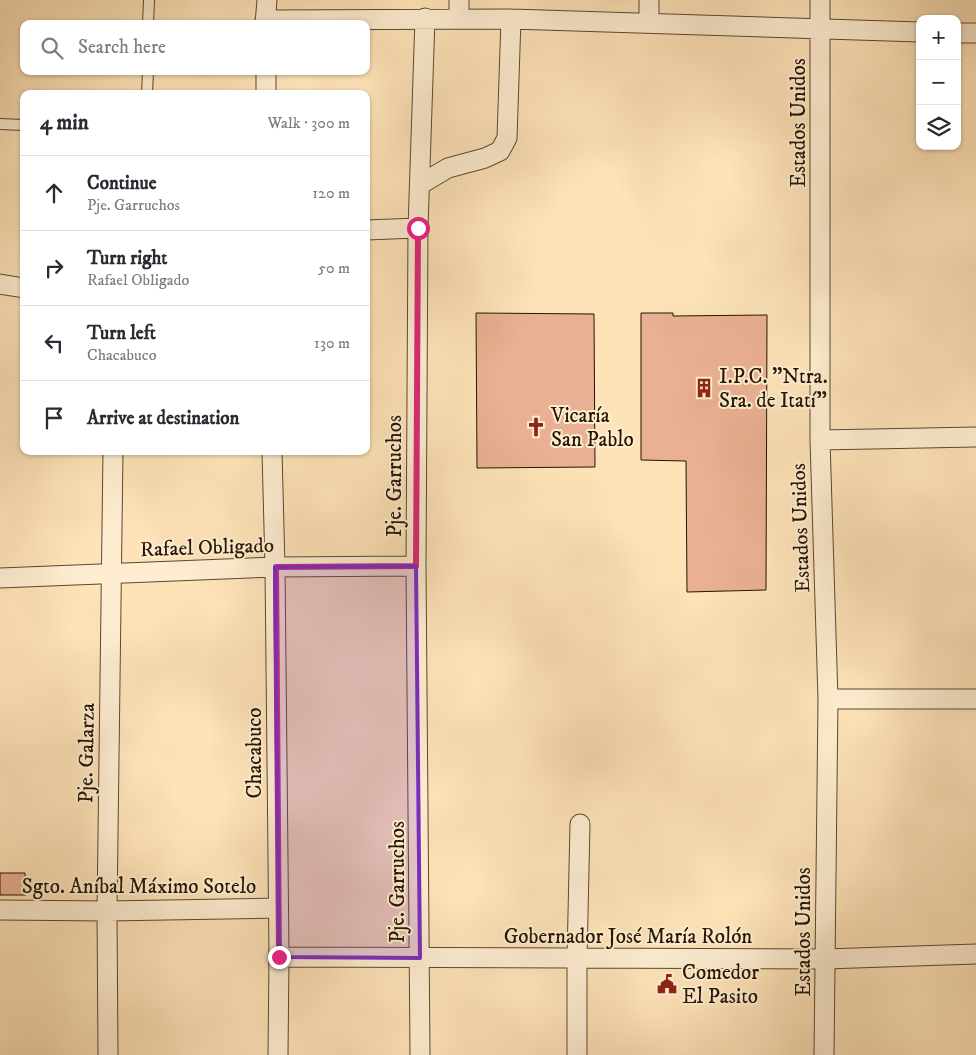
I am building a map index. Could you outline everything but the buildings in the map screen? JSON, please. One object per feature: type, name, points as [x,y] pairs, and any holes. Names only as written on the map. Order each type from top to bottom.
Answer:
[{"type":"street","points":[[265,20],[267,0]]},
{"type":"street","points":[[459,0],[459,19]]},
{"type":"street","points":[[648,22],[649,0]]},
{"type":"street","name":"Estados Unidos","points":[[820,0],[820,440],[828,699],[824,1055]]},
{"type":"street","points":[[345,20],[425,18],[511,19],[916,32]]},
{"type":"street","name":"Pje. Garruchos","points":[[420,1055],[416,566],[418,228],[421,184],[425,18]]},
{"type":"street","points":[[421,184],[448,168],[500,151],[507,138],[511,19]]},
{"type":"street","points":[[961,33],[976,33]]},
{"type":"street","points":[[266,75],[266,90]]},
{"type":"street","points":[[370,230],[418,228]]},
{"type":"street","points":[[0,284],[20,287]]},
{"type":"street","points":[[820,440],[976,437]]},
{"type":"street","name":"Pje. Galarza","points":[[108,1055],[107,911],[113,455]]},
{"type":"street","name":"Chacabuco","points":[[272,455],[276,567],[278,1055]]},
{"type":"street","name":"Rafael Obligado","points":[[0,578],[276,567],[416,566]]},
{"type":"street","points":[[828,699],[976,699]]},
{"type":"street","points":[[577,1055],[580,824]]},
{"type":"street","name":"Sgto. Aníbal Máximo Sotelo","points":[[0,910],[107,911],[278,908]]},
{"type":"street","name":"Gobernador José María Rolón","points":[[279,957],[825,959],[976,954]]},
{"type":"lane","points":[[148,20],[149,0]]},
{"type":"lane","points":[[148,75],[148,90]]},
{"type":"lane","points":[[0,124],[20,125]]},
{"type":"highlighted area","points":[[416,566],[420,958],[279,957],[275,567]]},
{"type":"place","name":"I.P.C. \"Ntra. Sra. de Itatí\"","points":[[704,388]]},
{"type":"place","name":"Vicaría San Pablo","points":[[536,427]]},
{"type":"place","name":"Comedor El Pasito","points":[[667,984]]},
{"type":"route","points":[[279,957],[276,567],[416,566],[418,228]]}]
